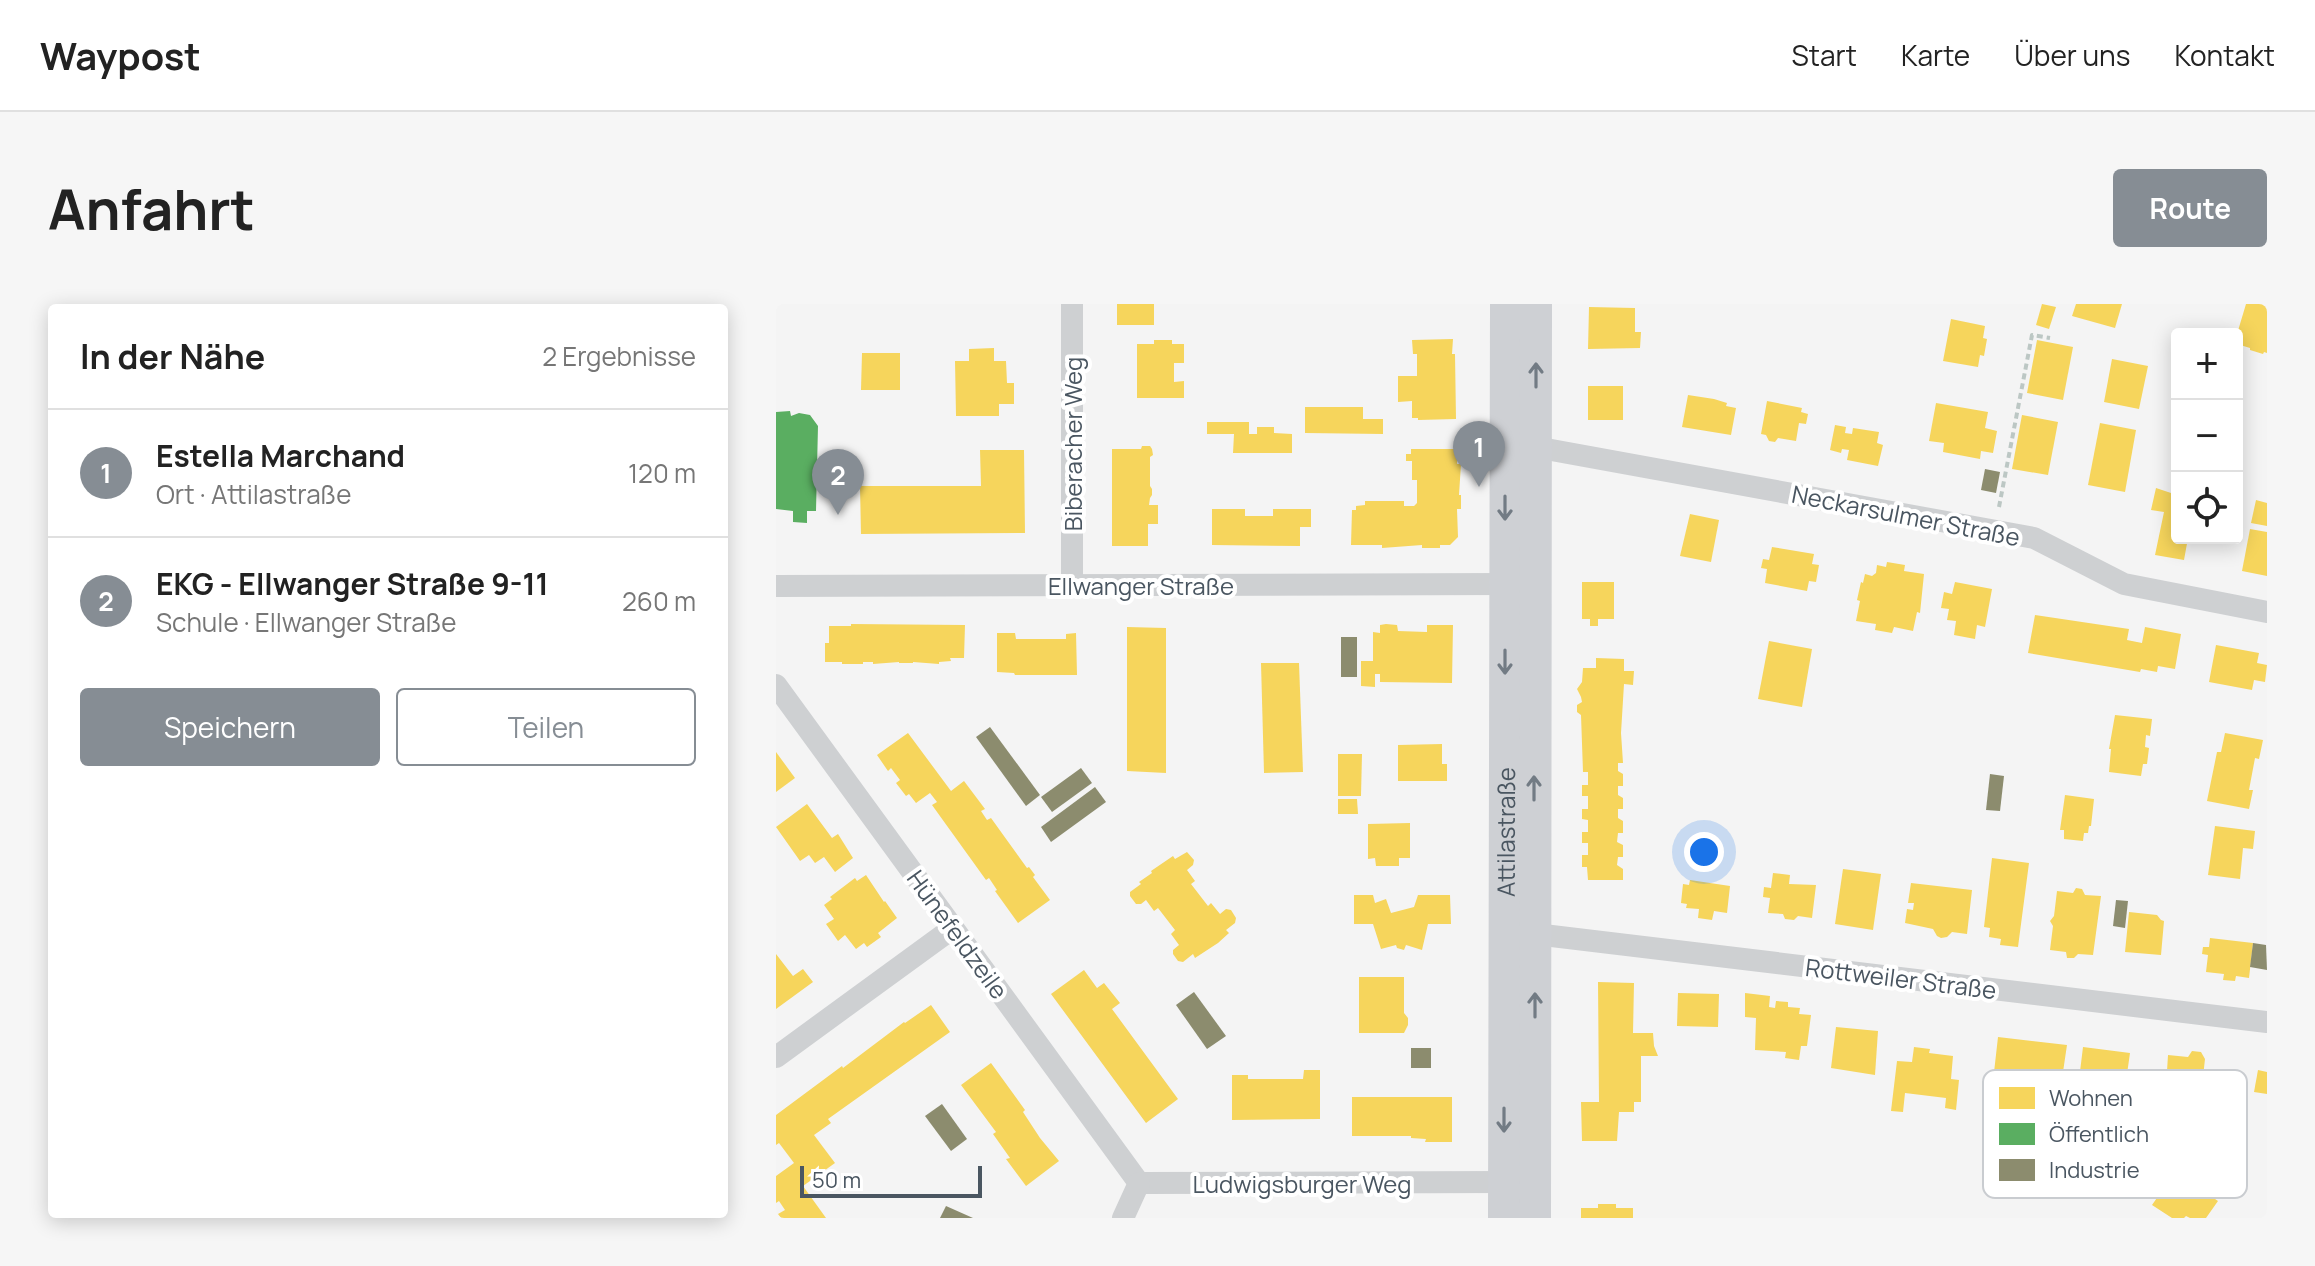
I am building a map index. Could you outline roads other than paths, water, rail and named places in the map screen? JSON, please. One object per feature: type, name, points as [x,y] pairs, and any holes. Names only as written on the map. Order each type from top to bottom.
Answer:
[{"type":"main road","name":"Attilastraße","points":[[1504,1218],[1520,934],[1520,447],[1506,304]]},
{"type":"main road","name":"Attilastraße","points":[[1535,1218],[1505,584],[1536,304]]},
{"type":"street","name":"Biberacher Weg","points":[[1072,304],[1072,585]]},
{"type":"street","name":"Neckarsulmer Straße","points":[[1520,447],[2034,538],[2124,584],[2267,612]]},
{"type":"street","name":"Ellwanger Straße","points":[[776,586],[1505,584]]},
{"type":"street","name":"Hünefeldzeile","points":[[776,685],[1139,1183]]},
{"type":"street","points":[[776,1057],[953,928]]},
{"type":"street","name":"Rottweiler Straße","points":[[1520,934],[2267,1022]]},
{"type":"street","name":"Ludwigsburger Weg","points":[[1139,1183],[1504,1182]]},
{"type":"street","points":[[1123,1218],[1139,1183]]},
{"type":"place","name":"Estella Marchand","points":[[1479,487]]},
{"type":"place","name":"EKG - Ellwanger Straße 9-11","points":[[838,515]]}]
